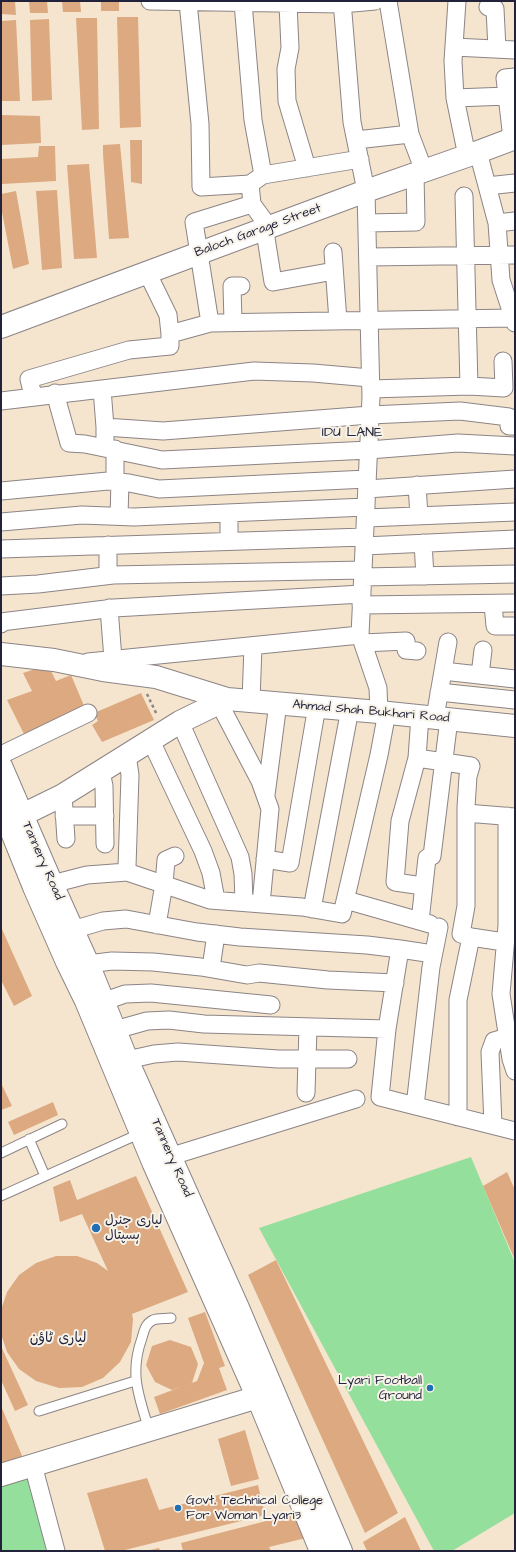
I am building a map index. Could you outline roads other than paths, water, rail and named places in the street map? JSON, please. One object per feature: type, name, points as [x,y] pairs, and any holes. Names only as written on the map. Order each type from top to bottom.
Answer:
[{"type":"street","points":[[150,1],[288,4],[375,1]]},
{"type":"street","points":[[367,223],[416,222],[419,172],[410,134],[388,1]]},
{"type":"street","points":[[170,334],[210,323],[234,322],[468,319],[514,320],[501,280],[507,255],[487,186],[473,154],[456,98],[453,61],[457,1]]},
{"type":"street","points":[[490,1],[488,7],[495,8],[497,49]]},
{"type":"street","points":[[188,2],[200,124],[201,187],[257,180],[307,168],[360,159]]},
{"type":"street","points":[[244,3],[257,180],[252,204],[263,219],[273,282],[334,271]]},
{"type":"street","points":[[52,884],[87,875],[127,872],[210,900],[312,909],[342,914],[379,755],[383,712],[378,688],[362,639],[362,587],[371,383],[366,191],[352,122],[342,3]]},
{"type":"street","points":[[288,4],[290,48],[286,69],[288,101],[307,168]]},
{"type":"street","points":[[454,47],[515,50]]},
{"type":"street","points":[[514,139],[505,78],[515,77]]},
{"type":"street","points":[[456,98],[507,96]]},
{"type":"street","points":[[356,140],[410,134]]},
{"type":"street","name":"Baloch Garage Street","points":[[1,327],[366,191],[514,139]]},
{"type":"street","points":[[487,186],[515,183]]},
{"type":"street","points":[[464,196],[469,386]]},
{"type":"street","points":[[210,323],[194,222],[252,204]]},
{"type":"street","points":[[497,222],[515,221]]},
{"type":"street","points":[[333,252],[338,321]]},
{"type":"street","points":[[368,257],[507,255]]},
{"type":"street","points":[[32,396],[29,379],[129,350],[170,346],[168,315],[147,272]]},
{"type":"street","points":[[234,322],[232,286],[241,286]]},
{"type":"street","points":[[1,401],[32,396],[254,371],[313,373],[371,383],[504,388],[503,361]]},
{"type":"street","points":[[102,389],[105,427],[118,482],[119,516]]},
{"type":"street","points":[[55,394],[69,443],[110,448],[162,460],[369,450],[458,443],[515,446]]},
{"type":"street","points":[[105,427],[163,431],[370,415],[460,411],[509,417],[510,426],[515,426]]},
{"type":"street","points":[[1,491],[118,482],[159,489],[367,484],[417,485],[515,479]]},
{"type":"street","points":[[417,485],[419,516]]},
{"type":"street","points":[[1,522],[82,515],[119,516],[229,513],[366,513],[419,516],[515,512]]},
{"type":"street","points":[[229,513],[229,541]]},
{"type":"street","points":[[1,549],[229,541],[423,543],[515,539]]},
{"type":"street","points":[[423,543],[425,576]]},
{"type":"street","points":[[108,545],[108,575]]},
{"type":"street","points":[[1,624],[1,622],[109,608],[362,587],[425,576],[515,574]]},
{"type":"street","points":[[1,586],[38,584],[108,575],[362,587],[493,604],[515,603]]},
{"type":"street","points":[[493,604],[495,626],[515,626]]},
{"type":"street","points":[[109,608],[112,660]]},
{"type":"street","points":[[72,663],[253,646],[362,639],[406,641],[406,650],[417,651]]},
{"type":"street","points":[[423,886],[395,882],[400,821],[417,758],[435,717],[448,642]]},
{"type":"street","points":[[251,701],[253,646]]},
{"type":"street","points":[[480,675],[483,650]]},
{"type":"street","name":"Ahmad Shah Bukhari Road","points":[[1,654],[54,660],[103,670],[156,677],[223,701],[251,701],[317,706],[515,726]]},
{"type":"street","points":[[443,671],[515,679]]},
{"type":"street","points":[[439,692],[515,700]]},
{"type":"street","points":[[8,817],[63,795],[165,732],[223,701],[260,781],[270,809],[265,859],[252,903]]},
{"type":"street","points":[[266,797],[278,703]]},
{"type":"street","points":[[265,859],[290,863],[317,706]]},
{"type":"street","points":[[312,909],[350,709]]},
{"type":"street","points":[[1,755],[88,713]]},
{"type":"street","points":[[420,921],[427,858],[432,856],[444,763],[435,717]]},
{"type":"street","points":[[165,732],[211,873],[216,900]]},
{"type":"street","points":[[165,732],[240,857],[243,874],[252,903]]},
{"type":"street","points":[[127,755],[130,774],[127,867]]},
{"type":"street","points":[[417,758],[472,766],[468,776],[466,813],[466,935],[458,1000],[458,1117]]},
{"type":"street","name":"Tannery Road","points":[[1,766],[8,817],[34,887],[86,1001],[141,1133],[161,1159]]},
{"type":"street","points":[[101,772],[104,786],[105,844]]},
{"type":"street","points":[[63,795],[66,839]]},
{"type":"street","points":[[466,813],[511,816],[508,984],[501,994],[512,1036],[511,1059],[515,1071]]},
{"type":"street","points":[[64,816],[104,816]]},
{"type":"street","name":"Tannery Road","points":[[8,817],[52,884],[88,964],[102,1002],[127,1060],[161,1159],[265,1394],[341,1551]]},
{"type":"street","points":[[157,925],[164,884],[166,860],[175,856]]},
{"type":"street","points":[[346,900],[466,935],[509,931]]},
{"type":"street","points":[[72,930],[103,921],[126,919],[216,934],[400,949],[433,954]]},
{"type":"street","points":[[415,1106],[433,954],[439,927]]},
{"type":"street","points":[[210,968],[216,934]]},
{"type":"street","points":[[400,949],[387,1029],[380,1097],[515,1131]]},
{"type":"street","points":[[88,964],[112,961],[152,962],[210,968],[247,975],[259,973],[328,980],[395,983]]},
{"type":"street","points":[[102,1002],[125,994],[151,993],[271,1005]]},
{"type":"street","points":[[115,1030],[147,1021],[169,1020],[204,1024],[387,1029]]},
{"type":"street","points":[[306,1093],[308,1026]]},
{"type":"street","points":[[493,1126],[490,1052],[494,1041],[512,1036]]},
{"type":"street","points":[[127,1060],[154,1054],[178,1052],[278,1059],[348,1059]]},
{"type":"street","points":[[161,1159],[356,1099]]},
{"type":"street","points":[[1,1475],[265,1394]]},
{"type":"street","name":"Tannery Road","points":[[265,1394],[321,1551]]},
{"type":"street","points":[[33,1465],[56,1551]]},
{"type":"lane","points":[[1,1153],[62,1124]]},
{"type":"lane","points":[[1,1196],[141,1133]]},
{"type":"lane","points":[[29,1139],[45,1176]]},
{"type":"lane","points":[[149,1430],[135,1381],[136,1362],[140,1342],[146,1325],[154,1320],[171,1318]]},
{"type":"lane","points":[[39,1411],[135,1381]]},
{"type":"place","name":"لیاری جنرل ہسپتال","points":[[96,1228]]},
{"type":"place","name":"Lyari Football Ground","points":[[430,1388]]},
{"type":"place","name":"Govt. Technical College For Woman Lyari3","points":[[178,1508]]},
{"type":"district","name":"IDU LANE","points":[[352,433]]},
{"type":"district","name":"لیاری ٹاؤن","points":[[58,1339]]}]
